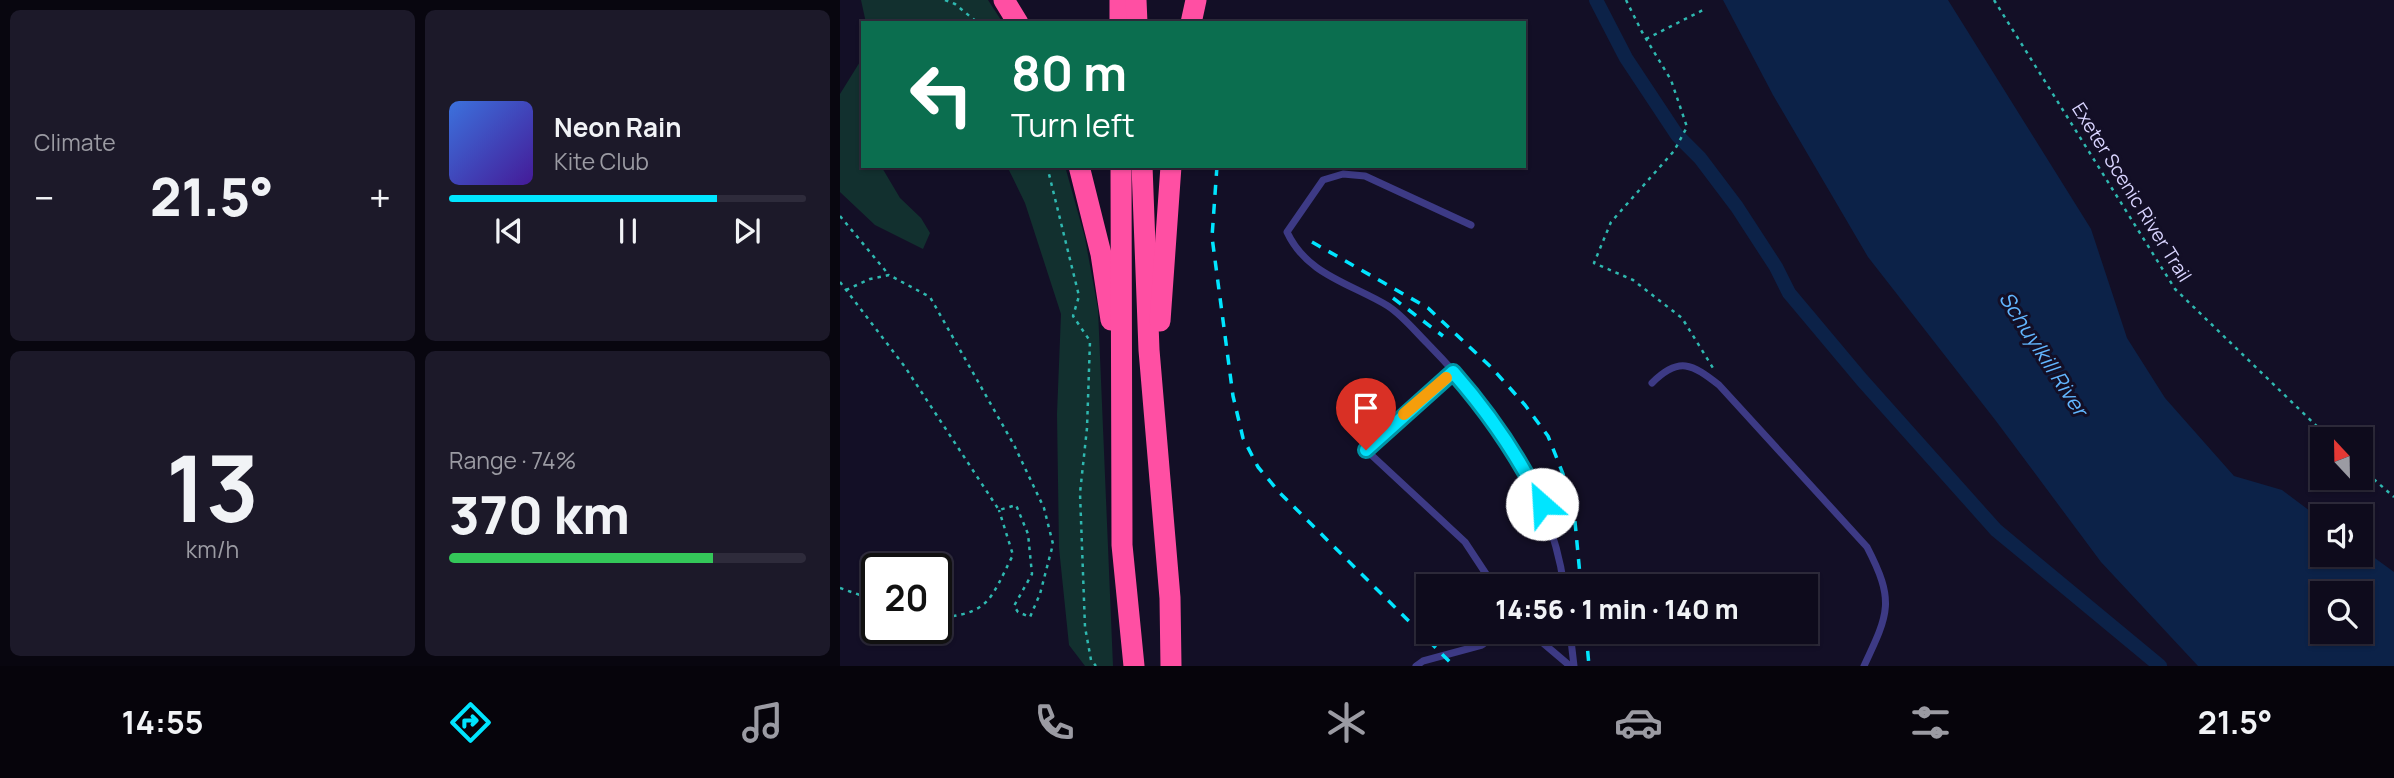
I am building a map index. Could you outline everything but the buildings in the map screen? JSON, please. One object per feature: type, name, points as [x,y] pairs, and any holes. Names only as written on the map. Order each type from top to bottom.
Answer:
[{"type":"highway","points":[[1004,0],[1017,21]]},
{"type":"highway","points":[[1119,0],[1120,21]]},
{"type":"highway","points":[[1136,0],[1136,21]]},
{"type":"highway","points":[[1191,21],[1196,0]]},
{"type":"highway","points":[[1080,168],[1095,224],[1110,309],[1120,462],[1122,545],[1134,666]]},
{"type":"highway","points":[[1120,462],[1123,332],[1121,168]]},
{"type":"highway","points":[[1142,168],[1149,350],[1170,598],[1171,666]]},
{"type":"highway","points":[[1160,498],[1159,341],[1171,168]]},
{"type":"lane","points":[[1471,225],[1365,176],[1343,174],[1323,180],[1287,232],[1295,249],[1313,267],[1390,307],[1476,398],[1525,469],[1542,504],[1553,534],[1561,574]]},
{"type":"lane","points":[[1652,383],[1662,373],[1685,364],[1700,370],[1719,385],[1867,547],[1881,573],[1887,609],[1881,630],[1864,666]]},
{"type":"lane","points":[[1453,372],[1366,450],[1465,541],[1486,574]]},
{"type":"lane","points":[[1416,666],[1423,661],[1483,644]]},
{"type":"lane","points":[[1545,644],[1572,666]]},
{"type":"lane","points":[[1571,644],[1572,666]]},
{"type":"path","points":[[945,0],[956,4],[976,21]]},
{"type":"path","points":[[1626,0],[1671,79],[1686,127],[1674,151],[1611,222],[1594,263],[1633,280],[1682,318],[1717,375]]},
{"type":"path","name":"Exeter Scenic River Trail","points":[[1994,0],[2175,289],[2318,427]]},
{"type":"path","points":[[1646,39],[1705,9]]},
{"type":"path","points":[[1047,168],[1079,296],[1073,316],[1090,341],[1087,428],[1080,493],[1085,627],[1091,660],[1096,666]]},
{"type":"path","points":[[840,216],[889,275],[930,297],[1014,445],[1044,508],[1053,544],[1040,594],[1030,617],[1018,612],[1014,606],[1032,573],[1028,534],[1016,505],[999,510]]},
{"type":"path","points":[[846,290],[870,279],[889,275]]},
{"type":"path","points":[[840,282],[905,367],[999,510],[1007,531],[1013,555],[989,602],[977,610],[952,615]]},
{"type":"path","points":[[2373,479],[2394,497]]},
{"type":"path","points":[[840,588],[861,595]]},
{"type":"green space","points":[[861,0],[988,0],[1002,21],[866,21]]},
{"type":"green space","points":[[861,60],[861,168],[882,168],[900,198],[921,218],[930,233],[923,249],[875,225],[840,192],[840,94]]},
{"type":"green space","points":[[1008,168],[1066,168],[1085,238],[1098,309],[1113,666],[1085,666],[1069,645],[1059,548],[1057,414],[1061,314],[1025,203]]},
{"type":"water","name":"Schuylkill River","points":[[1723,0],[1948,0],[2091,229],[2127,338],[2165,398],[2234,476],[2282,490],[2310,511],[2310,567],[2373,567],[2373,557],[2394,572],[2394,666],[2198,666],[2101,562],[1996,421],[1868,257],[1773,95]]},
{"type":"waterway","points":[[1596,0],[1626,58],[1677,135],[1700,158],[1737,207],[1776,267],[1789,293],[1862,380],[1996,530],[2160,666]]},
{"type":"railway","points":[[1217,168],[1212,237],[1233,396],[1243,438],[1258,467],[1280,493],[1454,666]]},
{"type":"railway","points":[[1312,242],[1428,308],[1492,368],[1525,405],[1548,436],[1563,474],[1574,511],[1580,574]]},
{"type":"railway","points":[[1393,298],[1443,336]]},
{"type":"railway","points":[[1587,644],[1589,666]]},
{"type":"slow traffic","points":[[1404,414],[1446,378]]},
{"type":"route","points":[[1366,450],[1453,372],[1505,438],[1525,469],[1542,504]]}]
